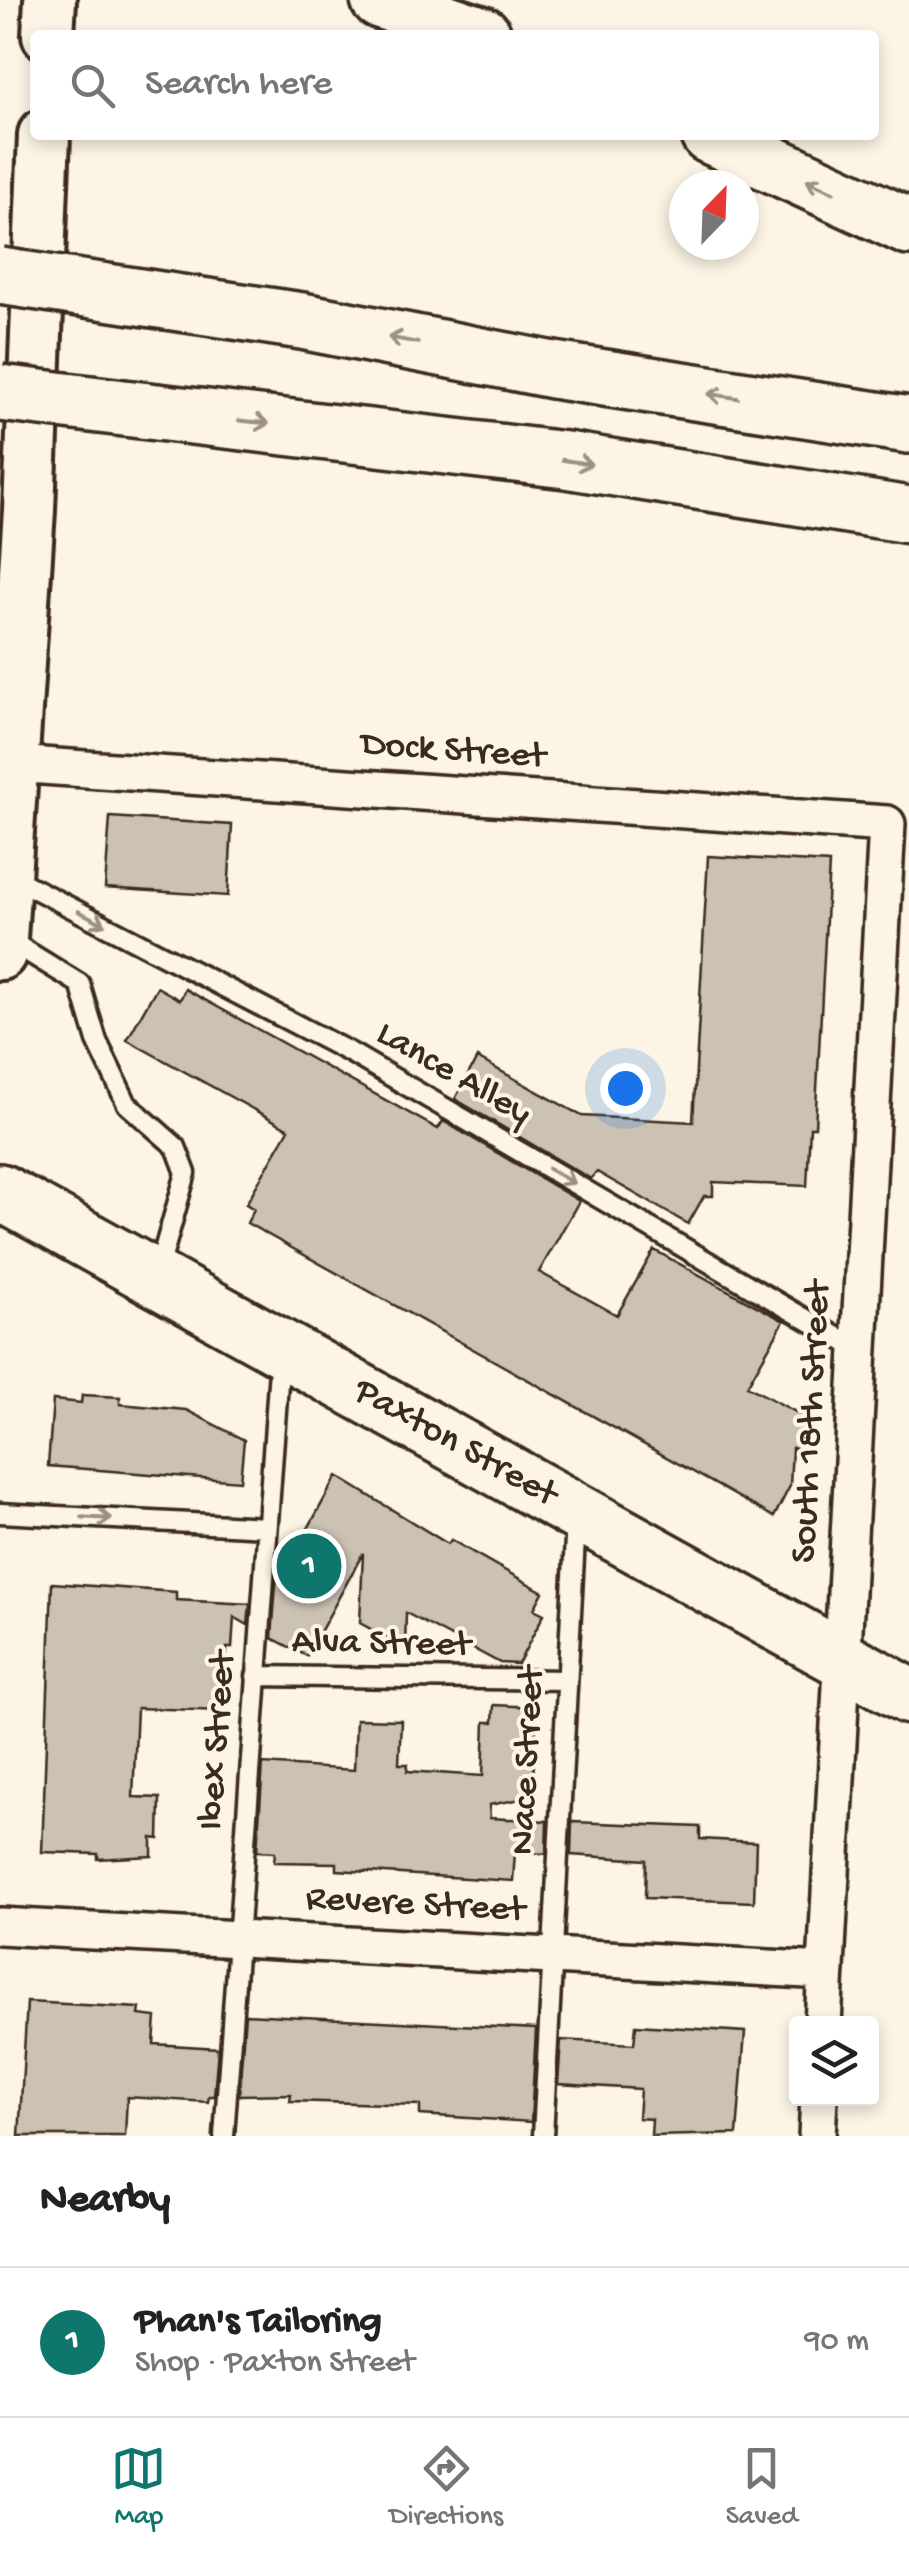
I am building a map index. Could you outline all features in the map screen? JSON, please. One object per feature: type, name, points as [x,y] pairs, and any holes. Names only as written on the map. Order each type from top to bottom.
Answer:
[{"type":"main road","points":[[48,30],[50,0]]},
{"type":"main road","points":[[379,0],[471,30]]},
{"type":"main road","points":[[404,0],[474,30]]},
{"type":"main road","points":[[0,954],[44,140]]},
{"type":"main road","points":[[720,140],[909,226]]},
{"type":"main road","points":[[0,276],[302,320],[552,370],[909,425]]},
{"type":"main road","points":[[0,393],[566,460],[909,515]]},
{"type":"main road","name":"Paxton Street","points":[[0,1192],[909,1696]]},
{"type":"street","name":"Dock Street","points":[[13,764],[886,824]]},
{"type":"street","name":"South 18th Street","points":[[823,2016],[886,824]]},
{"type":"street","name":"Revere Street","points":[[0,1926],[826,1971]]},
{"type":"street","points":[[817,2136],[819,2106]]},
{"type":"lane","name":"Lance Alley","points":[[5,874],[351,1052],[859,1350]]},
{"type":"lane","points":[[1,936],[80,984],[97,1042],[127,1104],[176,1147],[186,1173],[155,1280]]},
{"type":"lane","name":"Ibex Street","points":[[224,2136],[280,1350]]},
{"type":"lane","name":"Nace Street","points":[[543,2136],[576,1510]]},
{"type":"lane","points":[[0,1514],[267,1527]]},
{"type":"lane","name":"Alva Street","points":[[256,1676],[565,1680]]},
{"type":"building","points":[[110,817],[232,825],[228,896],[105,888]]},
{"type":"building","points":[[708,856],[829,863],[815,1127],[810,1127],[807,1186],[713,1182],[713,1196],[704,1196],[688,1224],[597,1172],[591,1179],[455,1099],[477,1058],[582,1116],[693,1122]]},
{"type":"building","points":[[157,987],[180,1000],[185,989],[438,1129],[443,1121],[579,1201],[539,1272],[617,1315],[654,1250],[784,1321],[747,1386],[803,1416],[800,1449],[792,1448],[790,1486],[774,1517],[247,1223],[254,1209],[246,1204],[289,1129],[127,1040]]},
{"type":"building","points":[[82,1395],[120,1397],[120,1404],[186,1410],[244,1440],[240,1481],[48,1466],[53,1400],[81,1403]]},
{"type":"building","points":[[337,1476],[448,1544],[451,1540],[543,1592],[534,1609],[544,1614],[518,1664],[500,1663],[406,1613],[405,1648],[360,1623],[363,1553],[307,1656],[272,1638],[278,1557],[289,1563]]},
{"type":"building","points":[[52,1583],[176,1592],[176,1600],[250,1604],[248,1625],[234,1617],[232,1648],[227,1648],[225,1711],[137,1708],[133,1797],[160,1798],[159,1839],[152,1838],[152,1856],[98,1859],[98,1854],[42,1852]]},
{"type":"building","points":[[494,1705],[537,1707],[532,1797],[489,1805],[490,1818],[547,1821],[546,1854],[515,1852],[513,1881],[337,1870],[337,1863],[274,1862],[275,1852],[257,1851],[263,1764],[354,1770],[356,1719],[401,1720],[399,1764],[408,1764],[407,1771],[483,1776],[485,1722],[493,1722]]},
{"type":"building","points":[[572,1822],[700,1827],[700,1839],[756,1842],[754,1902],[645,1898],[646,1860],[571,1855]]},
{"type":"building","points":[[27,2002],[140,2008],[139,2015],[156,2017],[154,2044],[218,2048],[214,2096],[209,2096],[208,2102],[127,2097],[125,2136],[19,2136]]},
{"type":"building","points":[[245,2014],[536,2029],[531,2122],[420,2115],[420,2105],[290,2101],[291,2094],[239,2095]]},
{"type":"building","points":[[636,2025],[745,2032],[737,2134],[651,2136],[652,2119],[638,2118],[640,2089],[558,2084],[561,2040],[634,2044]]},
{"type":"place","name":"Phan's Tailoring","points":[[309,1566]]}]
